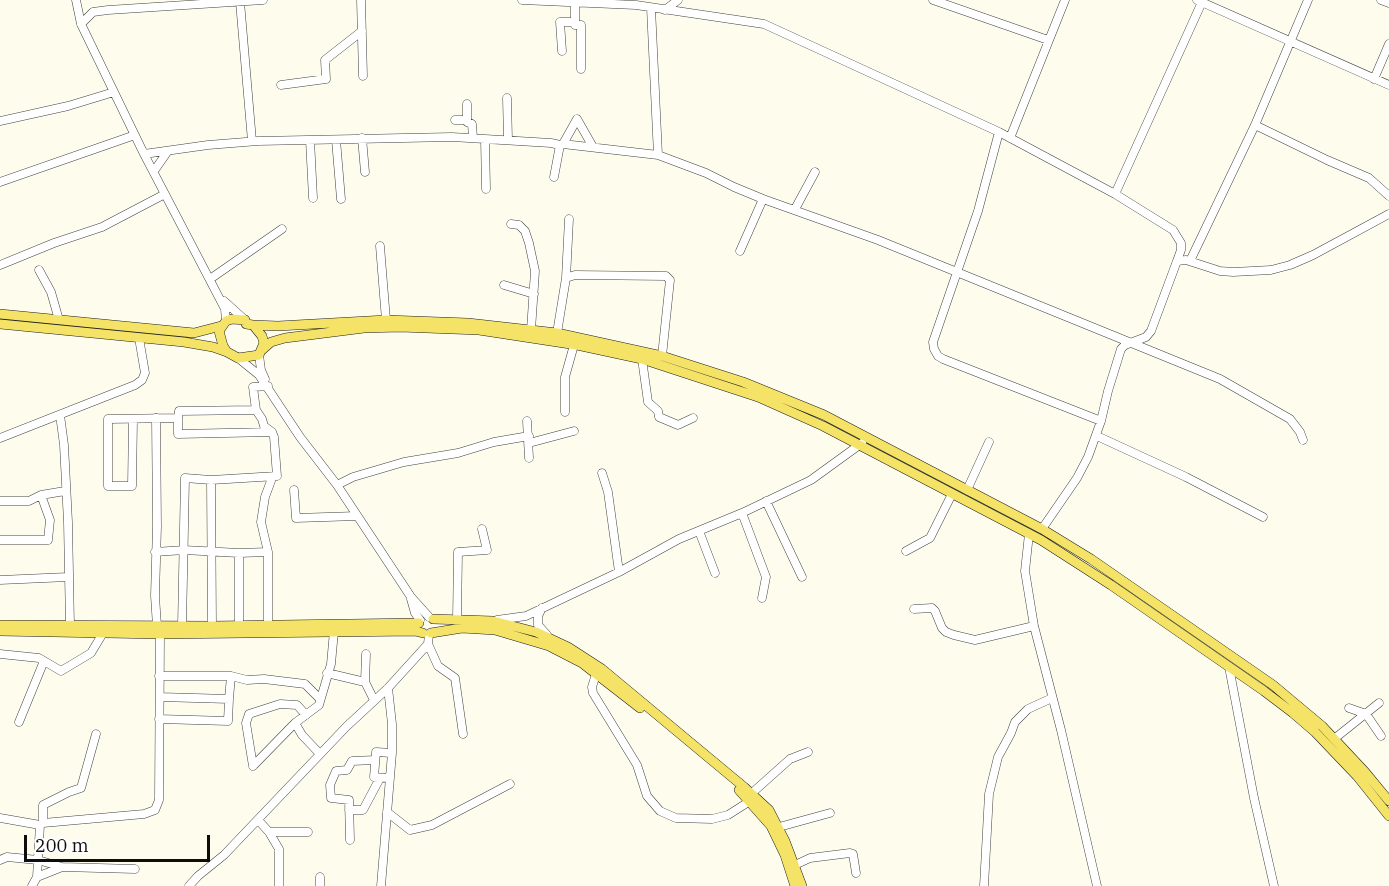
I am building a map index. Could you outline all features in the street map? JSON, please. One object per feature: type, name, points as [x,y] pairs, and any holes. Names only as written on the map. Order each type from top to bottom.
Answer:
[{"type":"main road","points":[[0,314],[194,333],[224,323],[249,322],[278,326],[386,320],[468,323],[557,333],[662,356],[743,382],[824,416],[952,494],[1029,534],[1111,585],[1264,690],[1315,732],[1357,776],[1389,816]]},
{"type":"main road","points":[[249,322],[262,336],[264,343],[261,352]]},
{"type":"main road","points":[[224,323],[219,331],[227,352]]},
{"type":"main road","points":[[0,324],[203,345],[238,358],[261,352],[271,342],[302,334],[400,327],[479,330],[574,345],[642,359],[758,397],[864,442],[967,490],[1042,529],[1091,560],[1249,667],[1295,704],[1334,739],[1389,801]]},
{"type":"main road","points":[[425,620],[419,627],[428,633]]},
{"type":"main road","points":[[425,620],[436,626],[428,633]]},
{"type":"main road","points":[[0,631],[103,633],[159,630],[182,626],[268,626],[457,620],[493,621],[548,636],[602,669],[751,797],[771,826],[785,855],[795,886]]},
{"type":"main road","points":[[0,625],[159,630],[415,631],[428,633],[462,628],[495,630],[549,646],[564,652],[596,674],[769,810],[779,827],[802,886]]},
{"type":"street","points":[[76,0],[81,24],[144,154],[225,309],[224,323]]},
{"type":"street","points":[[81,24],[93,12],[100,11],[263,0]]},
{"type":"street","points":[[361,0],[363,76]]},
{"type":"street","points":[[522,0],[636,3],[651,8],[749,20],[764,24],[999,132],[1115,194],[1173,230],[1181,243],[1181,250],[1150,331],[1141,340],[1131,342],[1121,349],[1097,436],[1077,478],[1042,529]]},
{"type":"street","points":[[664,0],[664,10]]},
{"type":"street","points":[[664,10],[678,0]]},
{"type":"street","points":[[933,0],[1048,40]]},
{"type":"street","points":[[1010,138],[1065,0]]},
{"type":"street","points":[[1190,261],[1255,125],[1308,0]]},
{"type":"street","points":[[1381,0],[1389,3]]},
{"type":"street","points":[[1115,194],[1199,1],[1389,85]]},
{"type":"street","points":[[240,2],[252,141]]},
{"type":"street","points":[[575,3],[575,25],[581,25],[581,69]]},
{"type":"street","points":[[651,8],[658,155]]},
{"type":"street","points":[[562,51],[560,22],[575,22]]},
{"type":"street","points":[[281,84],[326,80],[325,60],[363,30]]},
{"type":"street","points":[[1374,79],[1389,44]]},
{"type":"street","points":[[0,121],[68,106],[114,92]]},
{"type":"street","points":[[507,98],[508,140]]},
{"type":"street","points":[[467,104],[467,120]]},
{"type":"street","points":[[554,177],[561,145],[577,119],[592,147]]},
{"type":"street","points":[[455,120],[467,120],[472,124],[473,138]]},
{"type":"street","points":[[1255,125],[1369,178],[1389,196]]},
{"type":"street","points":[[999,132],[958,274],[933,342],[934,349],[938,356],[1101,421]]},
{"type":"street","points":[[0,182],[135,135]]},
{"type":"street","points":[[362,138],[365,172]]},
{"type":"street","points":[[144,154],[252,141],[473,138],[551,142],[658,155],[706,172],[763,199],[878,240],[1131,342],[1230,385],[1290,419],[1303,440]]},
{"type":"street","points":[[485,139],[486,189]]},
{"type":"street","points":[[310,140],[313,198]]},
{"type":"street","points":[[336,140],[341,199]]},
{"type":"street","points":[[154,171],[168,151]]},
{"type":"street","points":[[795,209],[815,172]]},
{"type":"street","points":[[0,265],[102,226],[165,194]]},
{"type":"street","points":[[740,251],[763,199]]},
{"type":"street","points":[[1177,261],[1190,261],[1220,271],[1271,270],[1313,255],[1389,214]]},
{"type":"street","points":[[557,333],[566,278],[569,219]]},
{"type":"street","points":[[511,224],[519,225],[525,231],[535,271],[531,330]]},
{"type":"street","points":[[210,279],[282,229]]},
{"type":"street","points":[[380,246],[386,320]]},
{"type":"street","points":[[39,270],[51,291],[59,320]]},
{"type":"street","points":[[566,278],[575,275],[666,276],[670,280],[662,356]]},
{"type":"street","points":[[504,285],[534,294]]},
{"type":"street","points":[[215,288],[230,307],[249,322]]},
{"type":"street","points":[[0,438],[135,385],[142,380],[145,374],[139,338]]},
{"type":"street","points":[[565,412],[565,377],[574,345]]},
{"type":"street","points":[[261,352],[261,370],[267,386]]},
{"type":"street","points":[[238,358],[260,375],[300,437],[337,485],[411,597],[415,613],[425,620]]},
{"type":"street","points":[[642,359],[648,402],[658,411],[659,417],[678,425],[693,418]]},
{"type":"street","points":[[182,626],[185,478],[211,480],[277,476],[274,438],[272,432],[264,426],[256,410],[253,387],[267,386]]},
{"type":"street","points":[[256,410],[179,411],[178,434],[272,432]]},
{"type":"street","points":[[60,415],[68,522],[70,626]]},
{"type":"street","points":[[0,818],[42,824],[144,814],[155,810],[159,800],[159,630],[154,596],[157,526],[156,418]]},
{"type":"street","points":[[133,419],[132,486],[108,486],[108,419],[178,418]]},
{"type":"street","points":[[527,421],[529,458]]},
{"type":"street","points":[[337,485],[353,477],[404,462],[458,453],[494,442],[574,431]]},
{"type":"street","points":[[1097,436],[1186,477],[1263,517]]},
{"type":"street","points":[[493,621],[522,617],[542,609],[619,572],[679,539],[742,513],[811,480],[864,442]]},
{"type":"street","points":[[967,490],[989,442]]},
{"type":"street","points":[[602,473],[608,492],[619,572]]},
{"type":"street","points":[[268,626],[268,552],[261,522],[265,497],[272,478]]},
{"type":"street","points":[[211,480],[212,626]]},
{"type":"street","points":[[294,490],[296,518],[357,516]]},
{"type":"street","points":[[0,501],[29,501],[41,495],[65,491]]},
{"type":"street","points":[[906,551],[930,538],[952,494]]},
{"type":"street","points":[[0,540],[48,540],[50,520],[41,495]]},
{"type":"street","points":[[766,501],[802,577]]},
{"type":"street","points":[[742,513],[766,577],[762,598]]},
{"type":"street","points":[[457,620],[458,552],[487,550],[482,530]]},
{"type":"street","points":[[699,531],[715,573]]},
{"type":"street","points":[[1029,534],[1025,571],[1034,626],[1061,730],[1095,886]]},
{"type":"street","points":[[155,552],[162,550],[268,552]]},
{"type":"street","points":[[239,553],[239,626]]},
{"type":"street","points":[[0,580],[68,577]]},
{"type":"street","points":[[914,609],[932,608],[946,632],[975,640],[1034,626]]},
{"type":"street","points":[[542,609],[538,616],[538,625],[540,630],[548,636]]},
{"type":"street","points":[[306,715],[297,705],[280,704],[249,714],[246,723],[253,766],[295,723],[306,715],[319,705],[331,664],[334,631]]},
{"type":"street","points":[[0,654],[39,658],[61,671],[91,653],[103,633]]},
{"type":"street","points":[[428,633],[428,644],[438,666],[455,678],[463,734]]},
{"type":"street","points":[[189,886],[224,855],[320,754],[388,688],[428,644]]},
{"type":"street","points":[[366,654],[365,682],[374,700]]},
{"type":"street","points":[[19,722],[44,661]]},
{"type":"street","points":[[1229,667],[1254,798],[1275,886]]},
{"type":"street","points":[[327,673],[365,682]]},
{"type":"street","points":[[596,674],[592,687],[593,693],[637,765],[647,796],[660,811],[676,818],[712,819],[728,815],[751,797],[790,759],[808,752]]},
{"type":"street","points":[[159,676],[231,676],[248,680],[264,679],[305,684],[320,699]]},
{"type":"street","points":[[159,719],[228,721],[231,676]]},
{"type":"street","points":[[381,886],[392,753],[388,688]]},
{"type":"street","points":[[159,697],[229,699]]},
{"type":"street","points":[[984,886],[989,794],[998,757],[1015,722],[1028,709],[1052,698]]},
{"type":"street","points":[[1334,739],[1379,703]]},
{"type":"street","points":[[1349,708],[1366,714],[1381,736]]},
{"type":"street","points":[[295,723],[302,735],[320,754]]},
{"type":"street","points":[[34,884],[43,805],[81,788],[96,734]]},
{"type":"street","points":[[390,778],[374,777],[375,760],[376,752],[392,753]]},
{"type":"street","points":[[350,840],[349,800],[331,798],[330,785],[336,771],[347,770],[352,761],[375,760]]},
{"type":"street","points":[[349,810],[363,810],[380,778]]},
{"type":"street","points":[[387,813],[410,830],[432,825],[510,784]]},
{"type":"street","points":[[779,827],[830,813]]},
{"type":"street","points":[[258,820],[269,832],[279,849],[279,886]]},
{"type":"street","points":[[269,832],[308,832]]},
{"type":"street","points":[[795,865],[810,858],[850,853],[853,854],[856,873]]},
{"type":"street","points":[[0,860],[8,857],[38,860],[62,867],[135,869]]},
{"type":"street","points":[[34,884],[62,867]]},
{"type":"street","points":[[320,877],[320,886]]}]
